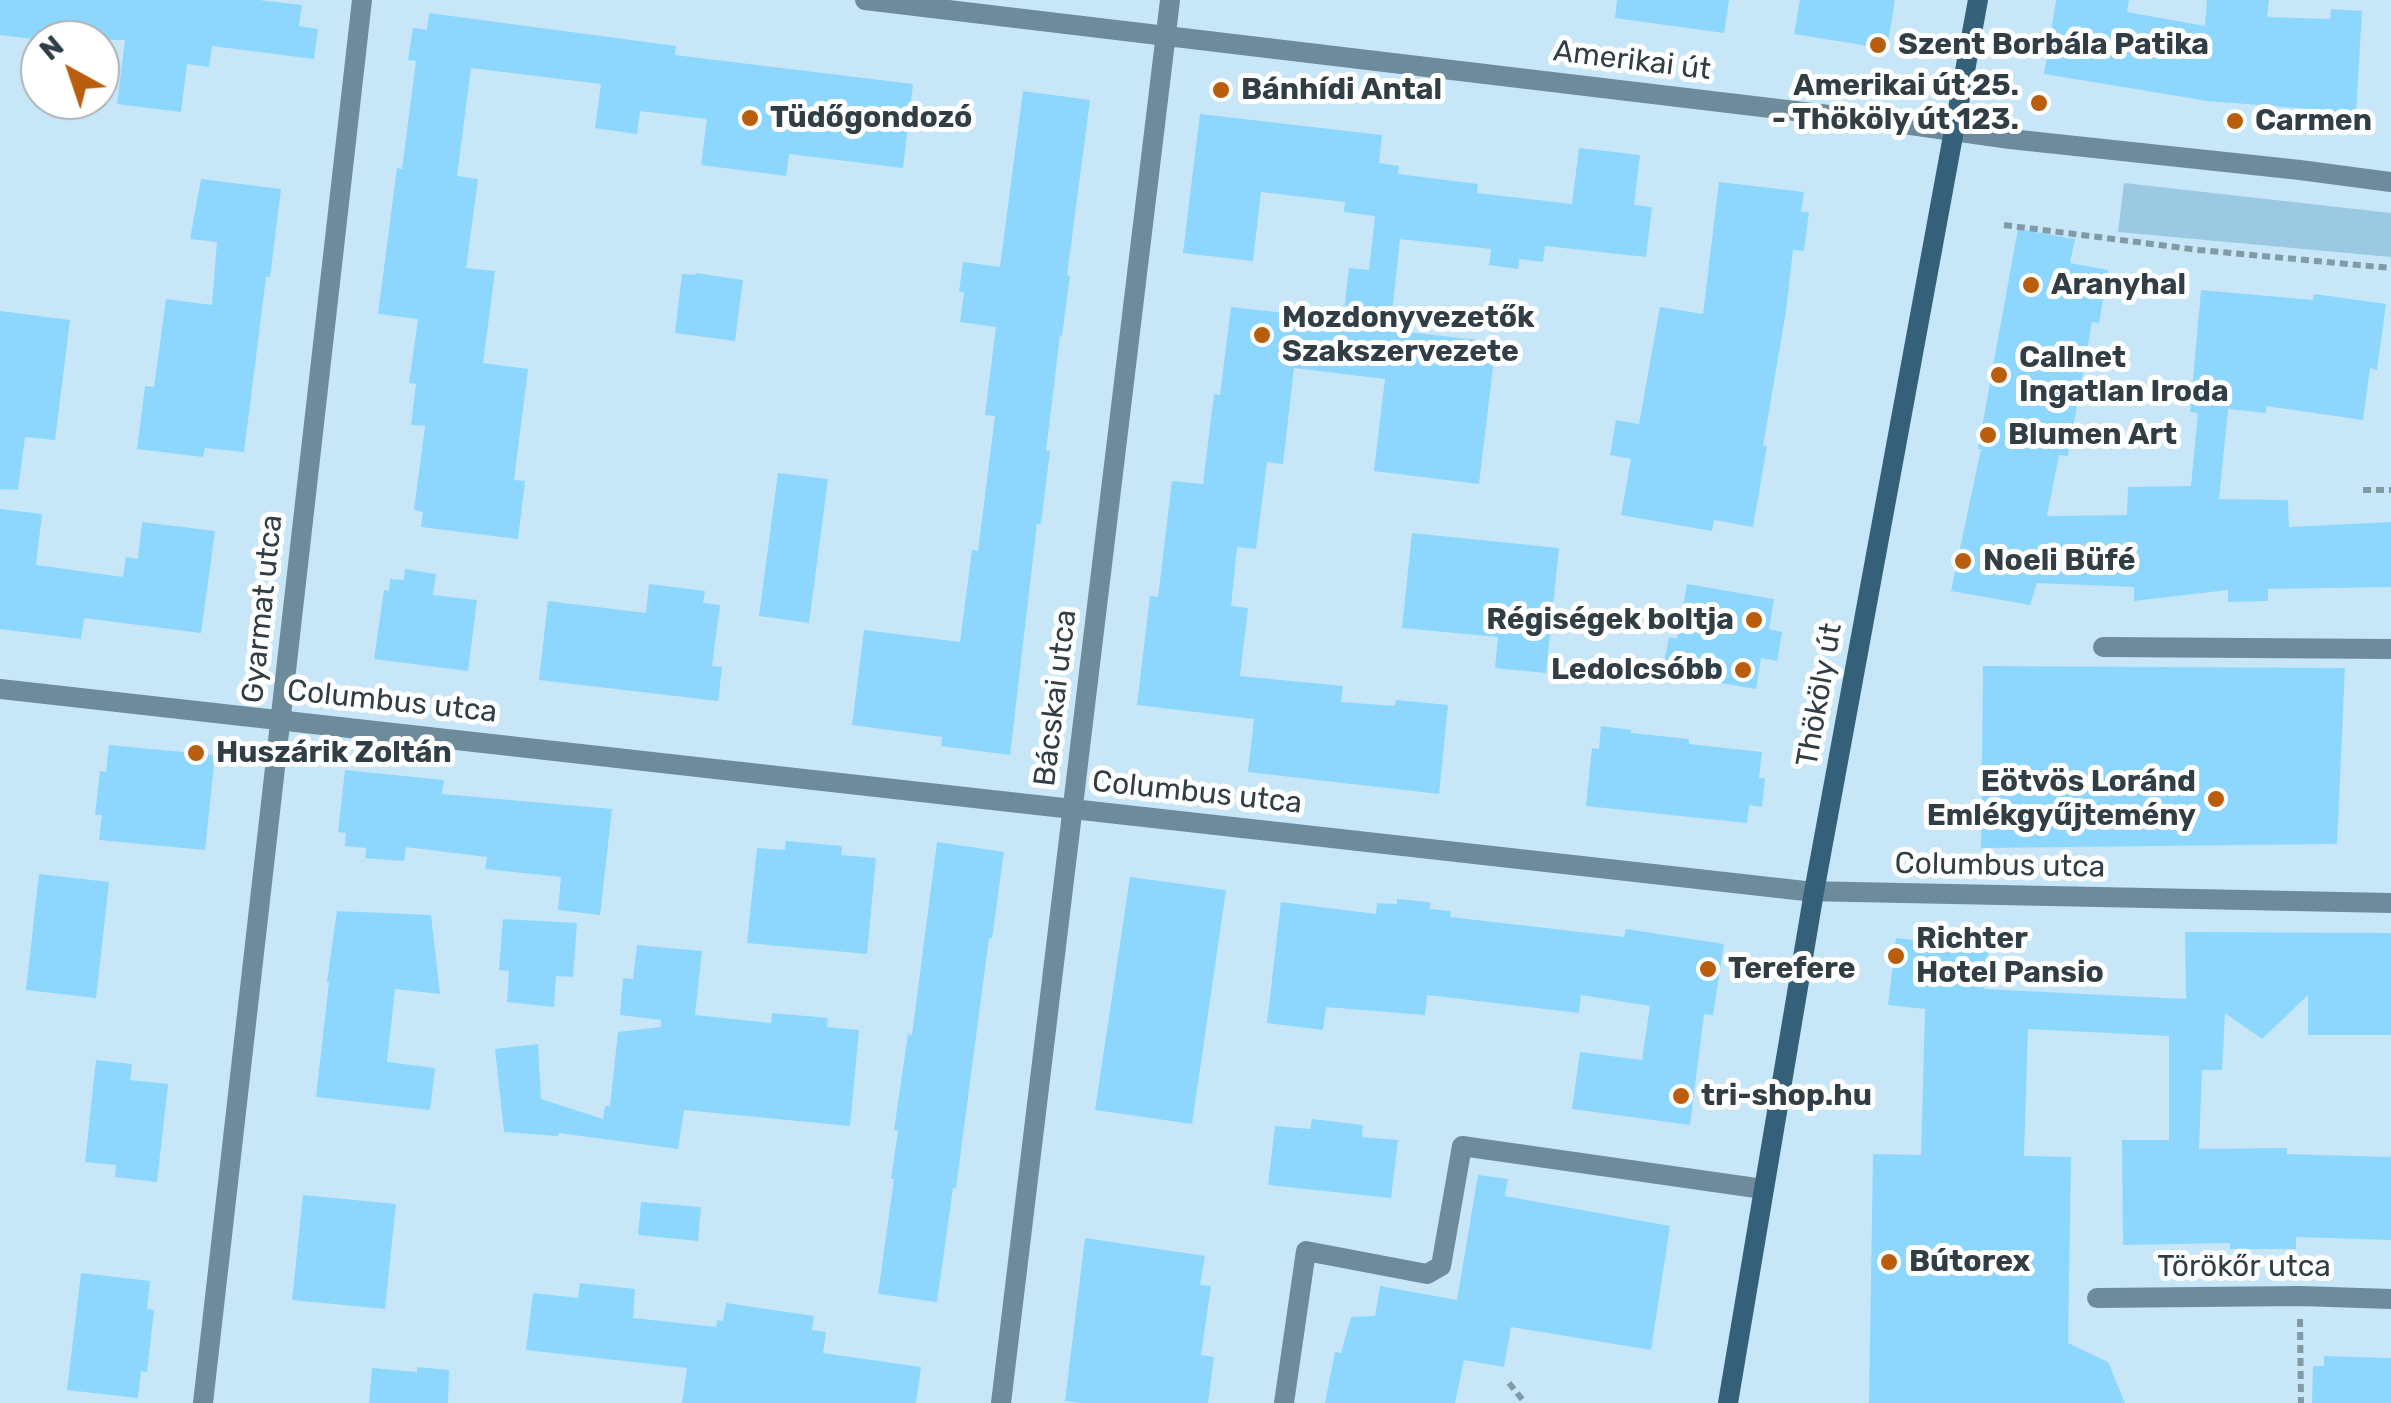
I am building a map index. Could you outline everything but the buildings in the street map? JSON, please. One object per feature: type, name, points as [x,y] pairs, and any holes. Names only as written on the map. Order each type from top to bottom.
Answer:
[{"type":"main road","name":"Thököly út","points":[[1728,1403],[1814,892],[1978,0]]},
{"type":"street","name":"Gyarmat utca","points":[[203,1403],[362,0]]},
{"type":"street","name":"Amerikai út","points":[[865,0],[2391,182]]},
{"type":"street","name":"Bácskai utca","points":[[1002,1403],[1170,0]]},
{"type":"street","points":[[2102,647],[2391,649]]},
{"type":"street","name":"Columbus utca","points":[[0,690],[1814,892],[2391,902]]},
{"type":"street","points":[[1284,1403],[1306,1251],[1427,1274],[1441,1266],[1462,1146],[1763,1189]]},
{"type":"street","name":"Törökőr utca","points":[[2096,1298],[2391,1299]]},
{"type":"path","points":[[2004,226],[2391,268]]},
{"type":"path","points":[[2363,490],[2391,490]]},
{"type":"path","points":[[2300,1296],[2301,1403]]},
{"type":"path","points":[[1509,1382],[1525,1403]]},
{"type":"shaded area","points":[[2124,183],[2391,213],[2391,257],[2118,232]]},
{"type":"place","name":"Szent Borbála Patika","points":[[1878,45]]},
{"type":"place","name":"Bánhídi Antal","points":[[1221,90]]},
{"type":"place","name":"Amerikai út 25. - Thököly út 123.","points":[[2039,103]]},
{"type":"place","name":"Tüdőgondozó","points":[[750,118]]},
{"type":"place","name":"Carmen","points":[[2235,121]]},
{"type":"place","name":"Aranyhal","points":[[2031,285]]},
{"type":"place","name":"Mozdonyvezetők Szakszervezete","points":[[1262,335]]},
{"type":"place","name":"Callnet Ingatlan Iroda","points":[[1999,375]]},
{"type":"place","name":"Blumen Art","points":[[1988,435]]},
{"type":"place","name":"Noeli Büfé","points":[[1963,561]]},
{"type":"place","name":"Régiségek boltja","points":[[1754,620]]},
{"type":"place","name":"Ledolcsóbb","points":[[1743,670]]},
{"type":"place","name":"Huszárik Zoltán","points":[[196,753]]},
{"type":"place","name":"Eötvös Loránd Emlékgyűjtemény","points":[[2216,799]]},
{"type":"place","name":"Richter Hotel Pansio","points":[[1896,956]]},
{"type":"place","name":"Terefere","points":[[1708,969]]},
{"type":"place","name":"tri-shop.hu","points":[[1681,1096]]},
{"type":"place","name":"Bútorex","points":[[1889,1262]]}]
